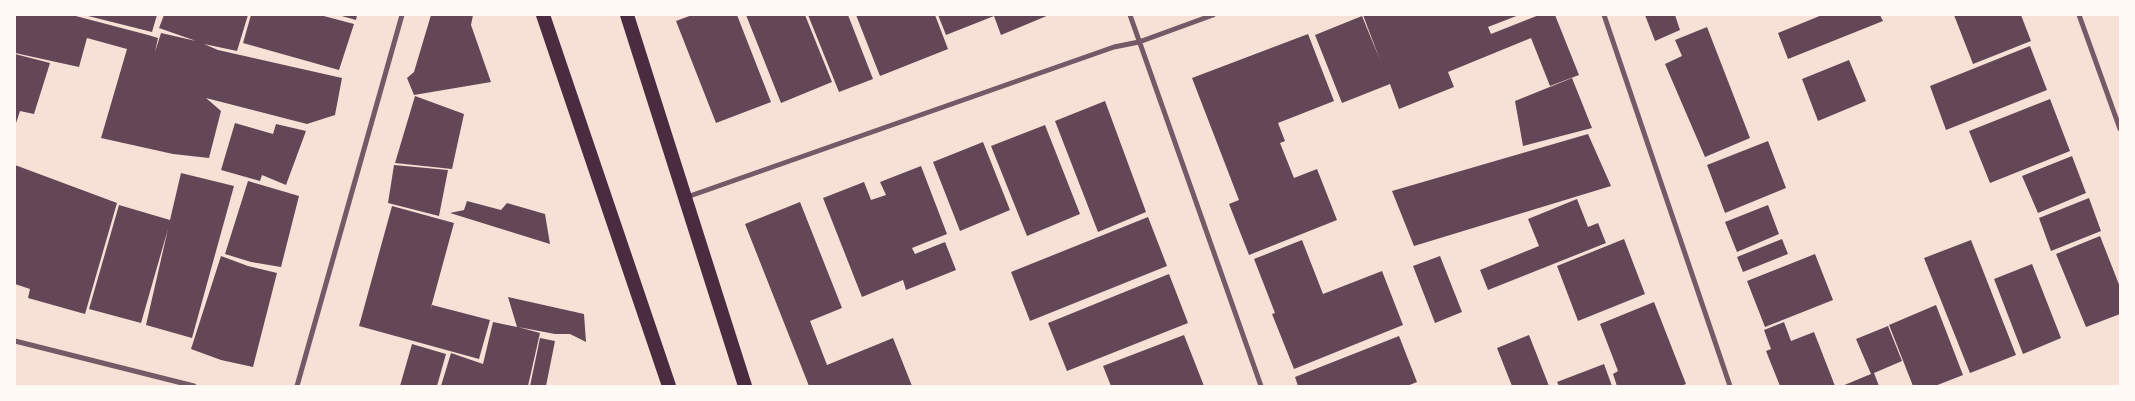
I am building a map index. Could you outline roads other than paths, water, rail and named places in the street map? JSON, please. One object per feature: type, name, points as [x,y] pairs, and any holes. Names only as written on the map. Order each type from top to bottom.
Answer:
[{"type":"highway","points":[[543,15],[670,386]]},
{"type":"highway","points":[[627,15],[745,386]]},
{"type":"street","points":[[297,386],[402,15]]},
{"type":"street","points":[[1130,15],[1260,386]]},
{"type":"street","points":[[686,197],[1114,47],[1139,42],[1213,15]]},
{"type":"street","points":[[1604,15],[1730,386]]},
{"type":"street","points":[[2079,15],[2120,129]]},
{"type":"street","points":[[15,341],[194,386]]}]
